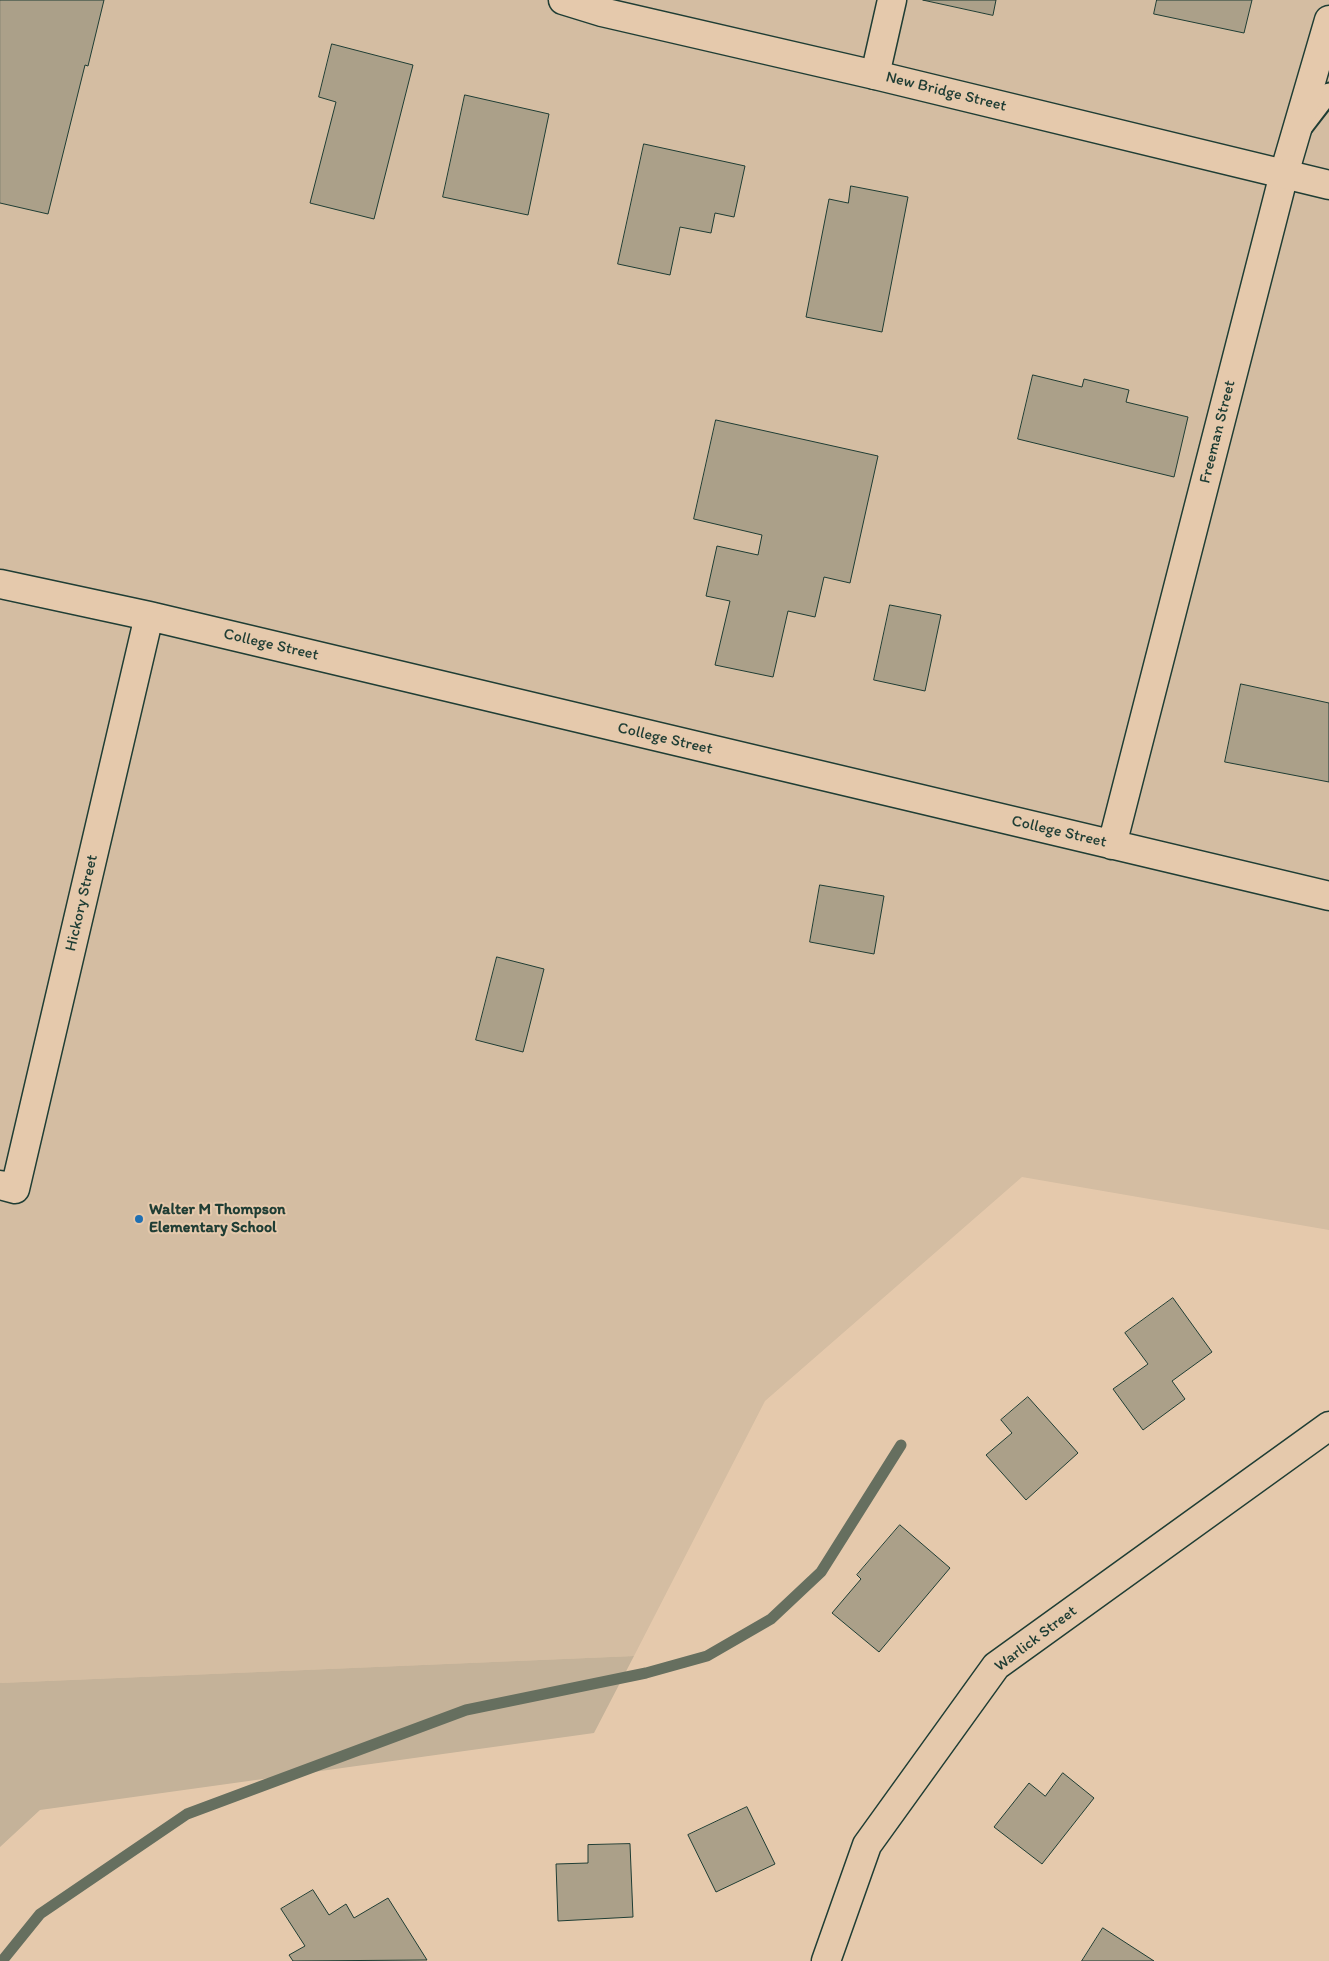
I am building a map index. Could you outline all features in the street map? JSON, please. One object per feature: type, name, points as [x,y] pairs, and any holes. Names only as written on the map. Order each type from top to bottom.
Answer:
[{"type":"street","name":"New Bridge Street","points":[[563,0],[602,12],[875,75],[1329,185]]},
{"type":"street","points":[[875,75],[892,0]]},
{"type":"street","name":"Freeman Street","points":[[1112,845],[1284,174],[1329,20]]},
{"type":"street","name":"College Street","points":[[0,584],[150,616],[1329,896]]},
{"type":"street","name":"Hickory Street","points":[[8,1187],[150,616]]},
{"type":"street","name":"Warlick Street","points":[[826,1961],[867,1845],[996,1666],[1329,1426]]},
{"type":"lane","points":[[1295,136],[1322,100],[1329,94]]},
{"type":"shaded area","points":[[0,0],[1329,0],[1329,1230],[1022,1177],[765,1401],[634,1656],[0,1683]]},
{"type":"shaded area","points":[[634,1656],[594,1733],[40,1810],[0,1847],[0,1683]]},
{"type":"building","points":[[0,0],[104,0],[88,66],[85,65],[48,214],[0,203]]},
{"type":"building","points":[[923,0],[996,0],[993,15]]},
{"type":"building","points":[[1157,0],[1252,0],[1244,33],[1154,14]]},
{"type":"building","points":[[332,44],[413,65],[374,219],[310,203],[336,102],[319,97]]},
{"type":"building","points":[[465,95],[549,114],[528,215],[443,197]]},
{"type":"building","points":[[644,144],[745,166],[734,217],[715,213],[711,233],[680,227],[670,275],[618,264]]},
{"type":"building","points":[[851,186],[908,197],[882,332],[806,317],[829,199],[848,203]]},
{"type":"building","points":[[1033,375],[1082,387],[1084,379],[1129,390],[1126,402],[1188,417],[1174,477],[1018,439]]},
{"type":"building","points":[[716,420],[878,456],[850,583],[824,577],[815,617],[788,611],[773,677],[715,665],[730,601],[706,596],[717,546],[758,555],[762,535],[694,519]]},
{"type":"building","points":[[890,605],[941,615],[925,691],[874,680]]},
{"type":"building","points":[[1241,684],[1329,703],[1329,782],[1225,762]]},
{"type":"building","points":[[820,885],[884,896],[874,954],[810,942]]},
{"type":"building","points":[[497,957],[544,969],[523,1052],[476,1040]]},
{"type":"building","points":[[1173,1298],[1212,1352],[1172,1381],[1185,1399],[1143,1430],[1113,1389],[1148,1364],[1125,1333]]},
{"type":"building","points":[[1028,1397],[1078,1453],[1026,1500],[986,1455],[1012,1433],[1001,1420]]},
{"type":"building","points":[[900,1525],[950,1568],[879,1652],[832,1613],[861,1579],[857,1575]]},
{"type":"building","points":[[1063,1773],[1094,1798],[1042,1864],[994,1827],[1029,1783],[1045,1796]]},
{"type":"building","points":[[747,1807],[775,1864],[716,1892],[688,1835]]},
{"type":"building","points":[[630,1844],[633,1917],[558,1921],[556,1864],[588,1863],[588,1845]]},
{"type":"building","points":[[313,1890],[329,1915],[346,1904],[354,1918],[388,1898],[427,1960],[293,1961],[289,1955],[305,1946],[281,1909]]},
{"type":"building","points":[[1103,1928],[1154,1961],[1082,1961]]},
{"type":"waterway","points":[[2,1961],[40,1914],[187,1814],[466,1710],[646,1673],[707,1656],[771,1619],[821,1572],[901,1445]]},
{"type":"place","name":"Walter M Thompson Elementary School","points":[[139,1219]]}]
